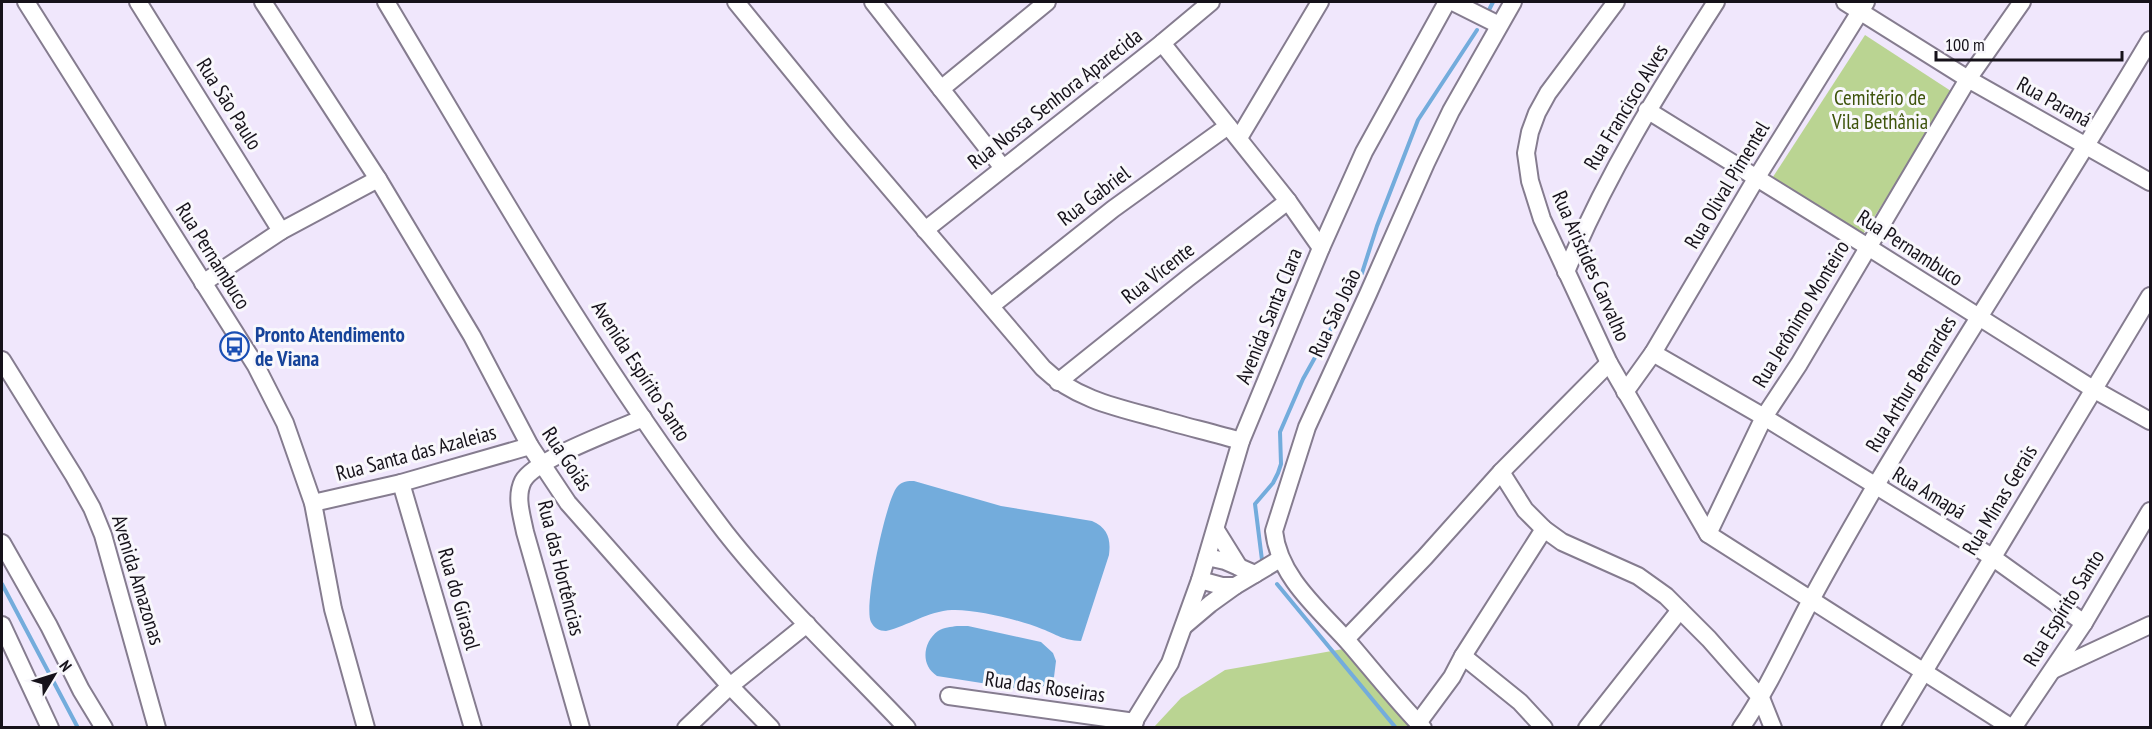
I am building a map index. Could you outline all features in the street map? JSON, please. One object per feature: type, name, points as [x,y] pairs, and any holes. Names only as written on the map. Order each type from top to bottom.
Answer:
[{"type":"street","name":"Rua Pernambuco","points":[[26,2],[272,394],[285,423],[313,503],[333,609],[366,728]]},
{"type":"street","name":"Rua São Paulo","points":[[138,2],[281,231]]},
{"type":"street","name":"Rua Goiás","points":[[263,2],[378,179],[472,336],[530,446],[568,503],[730,686],[771,728]]},
{"type":"street","name":"Avenida Espírito Santo","points":[[386,2],[627,397],[726,533],[766,580],[907,728]]},
{"type":"street","points":[[736,2],[925,230],[1043,368],[1058,382],[1083,396],[1108,406],[1241,441]]},
{"type":"street","points":[[873,2],[1003,168]]},
{"type":"street","points":[[941,89],[1047,2]]},
{"type":"street","name":"Rua Nossa Senhora Aparecida","points":[[925,230],[1211,2]]},
{"type":"street","points":[[1234,132],[1320,2]]},
{"type":"street","name":"Avenida Santa Clara","points":[[1132,725],[1170,663],[1200,580],[1241,441],[1321,248],[1364,152],[1447,2]]},
{"type":"street","points":[[1453,2],[1499,25]]},
{"type":"street","name":"Rua São João","points":[[1420,725],[1346,639],[1303,594],[1280,559],[1275,547],[1274,531],[1307,427],[1426,163],[1451,111],[1513,2]]},
{"type":"street","name":"Rua Aristides Carvalho","points":[[1616,2],[1548,93],[1537,113],[1530,132],[1527,153],[1530,181],[1542,219],[1609,363],[1708,534]]},
{"type":"street","name":"Rua Francisco Alves","points":[[1566,272],[1612,173],[1647,110],[1716,2]]},
{"type":"street","name":"Rua Jerônimo Monteiro","points":[[1708,534],[1764,417],[1799,364],[1968,80],[2022,2]]},
{"type":"street","name":"Rua Paraná","points":[[1857,4],[1968,80],[2151,182]]},
{"type":"street","name":"Rua Olival Pimentel","points":[[1625,392],[1653,353],[1857,4]]},
{"type":"street","name":"Rua Arthur Bernardes","points":[[1742,728],[1761,698],[1811,600],[1875,487],[2151,40]]},
{"type":"street","points":[[1162,43],[1288,201],[1321,248]]},
{"type":"street","name":"Rua Pernambuco","points":[[1647,110],[2093,389],[2151,421]]},
{"type":"street","name":"Rua Gabriel","points":[[991,306],[1113,208],[1234,132]]},
{"type":"street","points":[[203,283],[281,231],[378,179]]},
{"type":"street","name":"Rua Vicente","points":[[1058,382],[1288,201]]},
{"type":"street","name":"Rua Minas Gerais","points":[[1890,728],[2151,296]]},
{"type":"street","name":"Rua Amapá","points":[[1653,353],[1764,417],[1992,557],[2084,623]]},
{"type":"street","name":"Avenida Amazonas","points":[[2,360],[92,508],[103,535],[157,728]]},
{"type":"street","points":[[1346,639],[1425,557],[1501,472],[1609,363]]},
{"type":"street","name":"Rua das Hortências","points":[[581,728],[528,543],[519,500],[523,481],[543,463],[643,418]]},
{"type":"street","name":"Rua Santa das Azaleias","points":[[313,503],[401,483],[530,446]]},
{"type":"street","points":[[1501,472],[1525,510],[1544,529],[1562,542],[1638,576],[1666,596],[1709,639],[1761,698],[1773,728]]},
{"type":"street","name":"Rua do Girasol","points":[[401,483],[473,728]]},
{"type":"street","name":"Rua Espírito Santo","points":[[2013,728],[2084,623],[2151,511]]},
{"type":"street","points":[[1420,725],[1544,529]]},
{"type":"street","points":[[1215,530],[1239,567]]},
{"type":"street","points":[[1708,534],[2013,728]]},
{"type":"street","points":[[2,543],[104,728]]},
{"type":"street","points":[[1207,557],[1255,574]]},
{"type":"street","points":[[1184,626],[1235,586],[1280,559]]},
{"type":"street","points":[[1200,580],[1222,586],[1235,586]]},
{"type":"street","points":[[1587,728],[1680,610]]},
{"type":"street","points":[[686,728],[730,686],[807,624]]},
{"type":"street","points":[[2052,670],[2151,625]]},
{"type":"street","points":[[4,635],[50,728]]},
{"type":"street","points":[[1463,656],[1520,702],[1544,728]]},
{"type":"street","name":"Rua das Roseiras","points":[[949,696],[1132,725]]},
{"type":"green space","name":"Cemitério de Vila Bethânia","points":[[1865,35],[1954,93],[1860,239],[1771,180]]},
{"type":"green space","points":[[1343,649],[1410,727],[1154,727],[1181,698],[1225,670]]},
{"type":"water","points":[[914,481],[1001,506],[1092,521],[1102,527],[1109,539],[1109,555],[1081,641],[1065,638],[1010,619],[962,610],[935,613],[886,631],[875,627],[871,622],[869,612],[870,596],[887,511],[897,487],[903,482]]},
{"type":"water","points":[[957,626],[968,626],[1041,642],[1053,653],[1056,661],[1054,677],[1048,684],[1033,691],[937,676],[926,660],[925,654],[929,641],[938,631]]},
{"type":"waterway","points":[[1488,12],[1493,2]]},
{"type":"waterway","points":[[1262,560],[1255,504],[1273,483],[1278,473],[1281,464],[1280,432],[1303,379],[1362,273],[1377,226],[1418,120],[1477,30]]},
{"type":"waterway","points":[[2,584],[78,728]]},
{"type":"waterway","points":[[1277,584],[1396,728]]},
{"type":"place","name":"Pronto Atendimento de Viana","points":[[234,347]]}]
